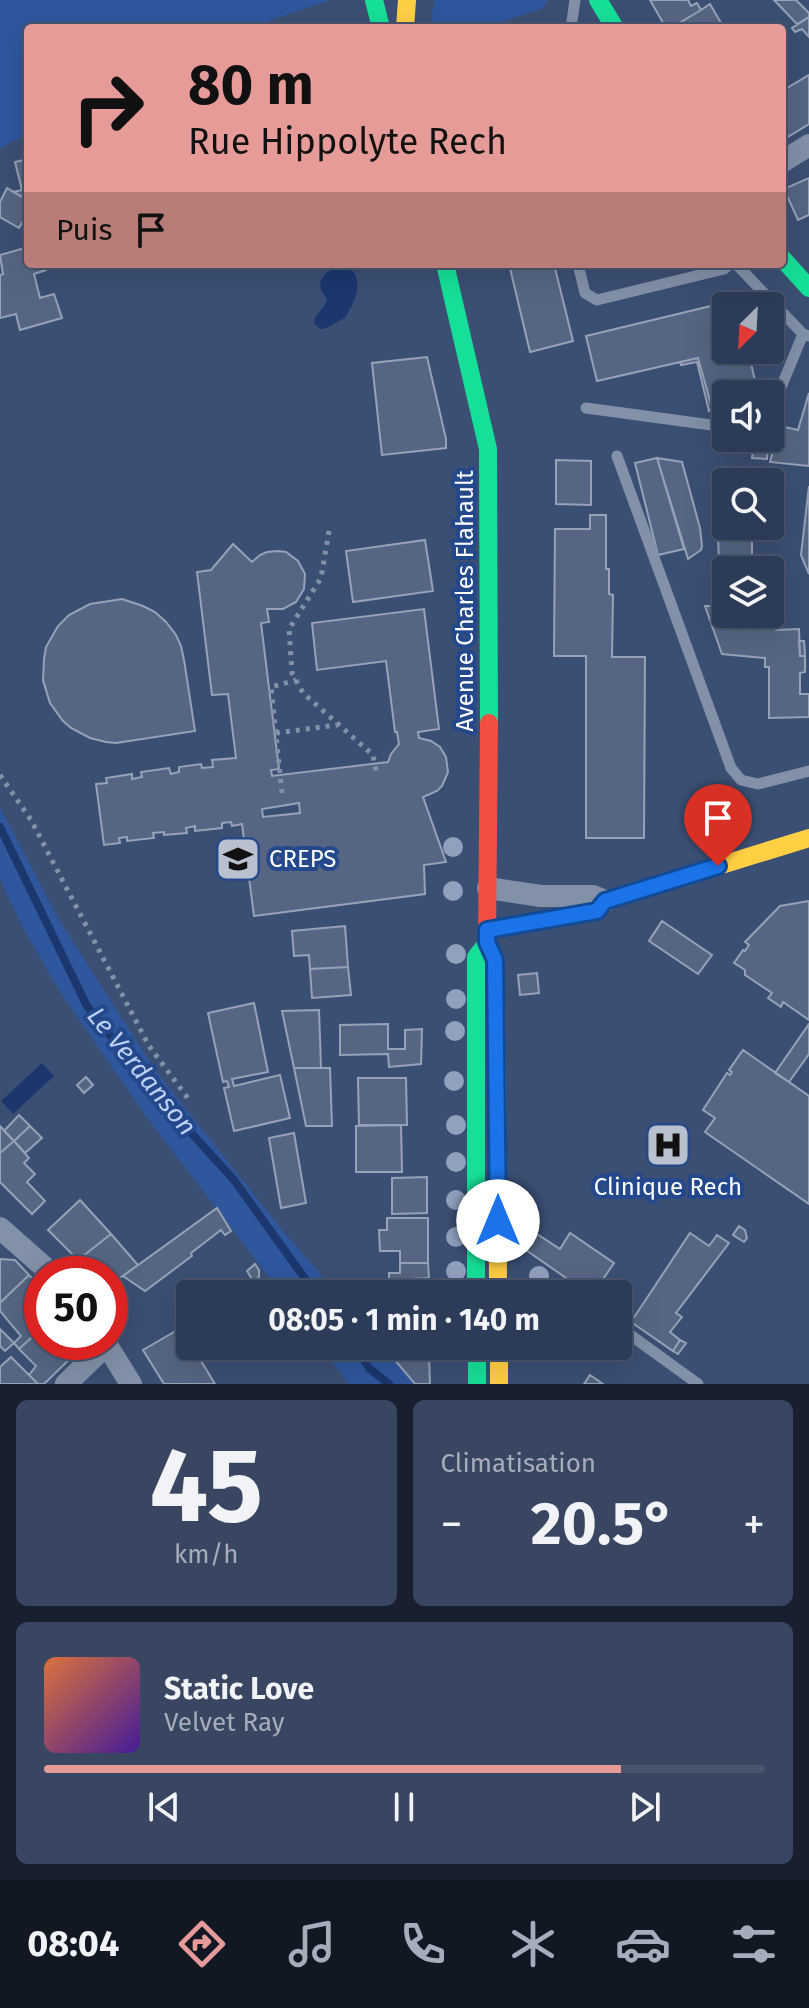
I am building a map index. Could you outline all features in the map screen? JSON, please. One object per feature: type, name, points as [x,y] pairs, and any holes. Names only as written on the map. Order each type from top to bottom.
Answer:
[{"type":"main road","points":[[374,0],[380,24]]},
{"type":"main road","points":[[405,24],[407,0]]},
{"type":"main road","points":[[598,0],[613,24]]},
{"type":"main road","points":[[786,262],[809,288]]},
{"type":"main road","name":"Avenue Charles Flahault","points":[[446,268],[488,449],[487,936],[495,960],[497,1019],[498,1280]]},
{"type":"main road","points":[[487,936],[597,911],[605,901],[809,838]]},
{"type":"main road","name":"Avenue Charles Flahault","points":[[476,1280],[476,957],[487,936]]},
{"type":"main road","points":[[477,1360],[477,1384]]},
{"type":"main road","points":[[499,1360],[499,1384]]},
{"type":"street","points":[[786,159],[809,145]]},
{"type":"street","points":[[488,888],[541,896],[593,896],[605,901]]},
{"type":"street","points":[[4,1235],[32,1256]]},
{"type":"street","points":[[66,1384],[89,1360]]},
{"type":"street","points":[[116,1360],[131,1384]]},
{"type":"lane","points":[[572,24],[575,0]]},
{"type":"lane","points":[[579,268],[585,293],[597,300],[726,268]]},
{"type":"lane","points":[[737,268],[806,335],[784,381]]},
{"type":"lane","points":[[586,408],[712,425]]},
{"type":"lane","points":[[617,456],[731,768],[741,780],[758,784],[809,771]]},
{"type":"lane","points":[[632,1336],[698,1384]]},
{"type":"path","points":[[329,531],[321,578],[289,629],[292,673],[303,693],[373,755],[376,771]]},
{"type":"path","points":[[282,793],[271,687],[296,680]]},
{"type":"path","points":[[275,733],[338,725]]},
{"type":"path","points":[[0,775],[31,820],[149,1046],[190,1101]]},
{"type":"shaded area","points":[[0,0],[330,0],[261,24],[24,24],[24,136],[0,148]]},
{"type":"shaded area","points":[[435,0],[548,0],[543,8],[496,24],[432,24]]},
{"type":"shaded area","points":[[334,268],[353,271],[357,283],[356,294],[345,318],[320,329],[314,323],[327,300],[320,282]]},
{"type":"shaded area","points":[[0,808],[61,923],[155,1070],[326,1280],[271,1280],[146,1116],[61,993],[24,930],[0,879]]},
{"type":"shaded area","points":[[42,1063],[54,1076],[13,1114],[1,1101]]},
{"type":"shaded area","points":[[331,1360],[395,1360],[415,1384],[349,1384]]},
{"type":"building","points":[[650,0],[688,0],[691,6],[697,3],[701,10],[678,24],[664,24]]},
{"type":"building","points":[[774,0],[796,0],[809,13],[809,17],[797,24]]},
{"type":"building","points":[[710,4],[722,24],[678,24]]},
{"type":"building","points":[[809,17],[809,37],[802,29],[795,32],[792,28]]},
{"type":"building","points":[[809,75],[809,124],[786,138],[786,89]]},
{"type":"building","points":[[24,160],[24,190],[22,190],[15,162]]},
{"type":"building","points":[[809,178],[809,215],[798,220],[786,188]]},
{"type":"building","points":[[7,188],[24,198],[24,219],[19,228],[0,217],[0,202]]},
{"type":"building","points":[[22,190],[24,198],[13,192]]},
{"type":"building","points":[[24,248],[24,268],[45,268],[34,274],[40,298],[54,294],[62,318],[20,330],[16,314],[0,318],[0,275],[3,274],[0,255]]},
{"type":"building","points":[[510,268],[555,268],[573,341],[530,352]]},
{"type":"building","points":[[711,306],[712,364],[751,364],[755,380],[712,380],[712,408],[698,358],[597,381],[586,336]]},
{"type":"building","points":[[427,357],[446,448],[382,455],[372,363]]},
{"type":"building","points":[[698,358],[712,410],[709,411],[697,362],[681,365],[680,362]]},
{"type":"building","points":[[809,393],[809,466],[770,462],[773,452],[784,452],[784,427],[798,430]]},
{"type":"building","points":[[753,452],[768,452],[767,459],[752,458]]},
{"type":"building","points":[[657,458],[684,549],[658,555],[635,463]]},
{"type":"building","points":[[657,458],[682,462],[702,546],[688,559]]},
{"type":"building","points":[[556,460],[591,461],[591,505],[556,504]]},
{"type":"building","points":[[809,486],[809,574],[801,555]]},
{"type":"building","points":[[590,515],[606,515],[606,569],[609,569],[609,594],[613,595],[612,657],[645,657],[644,838],[586,838],[586,656],[554,656],[555,529],[590,529]]},
{"type":"building","points":[[425,540],[433,591],[353,602],[346,551]]},
{"type":"building","points":[[718,540],[752,540],[752,556],[719,556]]},
{"type":"building","points":[[233,544],[252,562],[267,552],[286,552],[298,561],[305,574],[304,589],[296,602],[283,609],[267,609],[269,622],[261,623],[279,769],[271,770],[272,776],[388,762],[399,744],[386,661],[317,670],[312,623],[424,609],[439,729],[418,732],[419,738],[440,747],[446,757],[448,772],[437,791],[423,797],[446,862],[424,865],[425,894],[254,916],[242,824],[232,826],[231,822],[222,823],[222,828],[195,831],[195,826],[186,828],[187,833],[153,833],[154,838],[127,841],[127,837],[119,838],[120,843],[104,845],[96,784],[107,783],[106,778],[132,774],[132,779],[142,777],[141,772],[169,768],[171,774],[179,772],[179,767],[201,764],[202,768],[213,767],[212,760],[236,758],[228,694],[212,695],[197,572],[211,570]],"holes":[[[299,803],[300,813],[263,817],[262,809]]]},
{"type":"building","points":[[122,599],[155,612],[176,635],[184,660],[195,731],[106,742],[71,728],[50,703],[43,680],[44,659],[46,647],[58,626],[69,615],[90,604]]},
{"type":"building","points":[[705,606],[712,606],[712,626]]},
{"type":"building","points":[[713,628],[799,629],[800,656],[805,656],[805,672],[800,673],[800,694],[809,694],[809,717],[769,718],[769,667],[765,667],[765,658],[722,654]]},
{"type":"building","points":[[799,641],[804,641],[805,656],[800,656]]},
{"type":"building","points":[[809,901],[809,1020],[783,1002],[781,1007],[768,998],[772,993],[745,975],[745,970],[734,963],[749,945],[745,942],[780,906]]},
{"type":"building","points":[[662,921],[712,955],[698,974],[649,941]]},
{"type":"building","points":[[345,926],[348,967],[310,969],[309,955],[294,956],[292,931]]},
{"type":"building","points":[[348,967],[351,995],[312,998],[310,969]]},
{"type":"building","points":[[537,973],[539,993],[520,995],[518,975]]},
{"type":"building","points":[[254,1003],[268,1072],[232,1079],[234,1086],[280,1075],[290,1118],[234,1131],[224,1088],[229,1087],[227,1081],[223,1082],[208,1013]]},
{"type":"building","points":[[319,1010],[321,1068],[294,1068],[282,1011]]},
{"type":"building","points":[[388,1024],[388,1049],[405,1049],[405,1030],[422,1029],[421,1064],[389,1067],[388,1054],[340,1055],[340,1025]]},
{"type":"building","points":[[809,1024],[809,1054],[789,1082],[775,1073]]},
{"type":"building","points":[[743,1050],[809,1096],[809,1204],[705,1132],[715,1118],[703,1110],[727,1073],[730,1075],[732,1072],[729,1070]]},
{"type":"building","points":[[294,1068],[330,1068],[332,1126],[306,1126]]},
{"type":"building","points":[[86,1077],[93,1085],[84,1093],[77,1085]]},
{"type":"building","points":[[358,1078],[406,1078],[407,1125],[359,1125]]},
{"type":"building","points":[[19,1115],[30,1126],[14,1141],[4,1131]]},
{"type":"building","points":[[401,1125],[402,1172],[356,1172],[356,1126]]},
{"type":"building","points":[[0,1126],[14,1141],[0,1153]]},
{"type":"building","points":[[30,1126],[42,1138],[25,1153],[14,1141]]},
{"type":"building","points":[[294,1133],[306,1203],[281,1208],[269,1138]]},
{"type":"building","points":[[14,1141],[29,1158],[24,1163],[35,1174],[27,1182],[45,1201],[32,1214],[0,1182],[0,1153]]},
{"type":"building","points":[[427,1177],[427,1213],[392,1214],[392,1178]]},
{"type":"building","points":[[80,1200],[111,1234],[83,1256],[74,1256],[48,1230]]},
{"type":"building","points":[[217,1208],[231,1231],[225,1235],[221,1230],[145,1291],[128,1279],[128,1272]]},
{"type":"building","points":[[387,1218],[428,1218],[428,1263],[400,1263],[400,1251],[380,1251],[379,1230],[387,1230]]},
{"type":"building","points":[[739,1226],[745,1230],[747,1238],[744,1242],[733,1235]]},
{"type":"building","points":[[534,1232],[560,1249],[570,1233],[614,1263],[602,1280],[569,1280],[523,1248]]},
{"type":"building","points":[[690,1233],[709,1246],[717,1235],[729,1243],[676,1313],[682,1317],[670,1332],[680,1340],[673,1351],[632,1320]]},
{"type":"building","points":[[111,1234],[138,1265],[128,1272],[128,1256],[83,1256]]},
{"type":"building","points":[[0,1259],[15,1260],[24,1270],[24,1280],[0,1303]]},
{"type":"building","points":[[400,1263],[428,1263],[429,1278],[389,1280],[389,1273],[400,1273]]},
{"type":"building","points":[[255,1264],[259,1277],[252,1280],[247,1271]]},
{"type":"building","points":[[24,1280],[24,1344],[19,1349],[14,1343],[21,1336],[0,1311],[0,1303]]},
{"type":"building","points":[[0,1329],[14,1343],[5,1351],[0,1346]]},
{"type":"building","points":[[176,1331],[176,1360],[200,1360],[215,1384],[164,1384],[143,1350]]},
{"type":"building","points":[[680,1340],[686,1343],[678,1354],[673,1351]]},
{"type":"building","points":[[11,1357],[38,1384],[0,1384],[0,1367]]},
{"type":"building","points":[[30,1360],[69,1360],[44,1384],[38,1384],[29,1375],[36,1366]]},
{"type":"building","points":[[395,1360],[429,1360],[430,1384],[415,1384]]},
{"type":"building","points":[[590,1375],[603,1384],[584,1384]]},
{"type":"waterway","name":"Le Verdanson","points":[[0,827],[87,1006],[154,1092],[234,1180],[306,1280]]},
{"type":"waterway","name":"Le Verdanson","points":[[364,1360],[389,1384]]},
{"type":"traffic: fast","points":[[374,0],[380,24]]},
{"type":"traffic: fast","points":[[598,0],[613,24]]},
{"type":"traffic: fast","points":[[786,262],[809,288]]},
{"type":"traffic: fast","points":[[446,268],[488,449],[489,723]]},
{"type":"traffic: fast","points":[[476,1280],[476,957],[484,947]]},
{"type":"traffic: fast","points":[[477,1360],[477,1384]]},
{"type":"traffic: slow","points":[[405,24],[407,0]]},
{"type":"traffic: slow","points":[[487,930],[597,911],[605,901],[809,838]]},
{"type":"traffic: slow","points":[[497,1039],[498,1280]]},
{"type":"traffic: slow","points":[[499,1360],[499,1384]]},
{"type":"traffic: jam","points":[[489,723],[487,942],[495,960],[497,1039]]},
{"type":"place","name":"CREPS","points":[[238,859]]},
{"type":"place","name":"Clinique Rech","points":[[668,1145]]},
{"type":"route","points":[[498,1221],[495,960],[487,942],[487,930],[597,911],[605,901],[718,866]]}]
